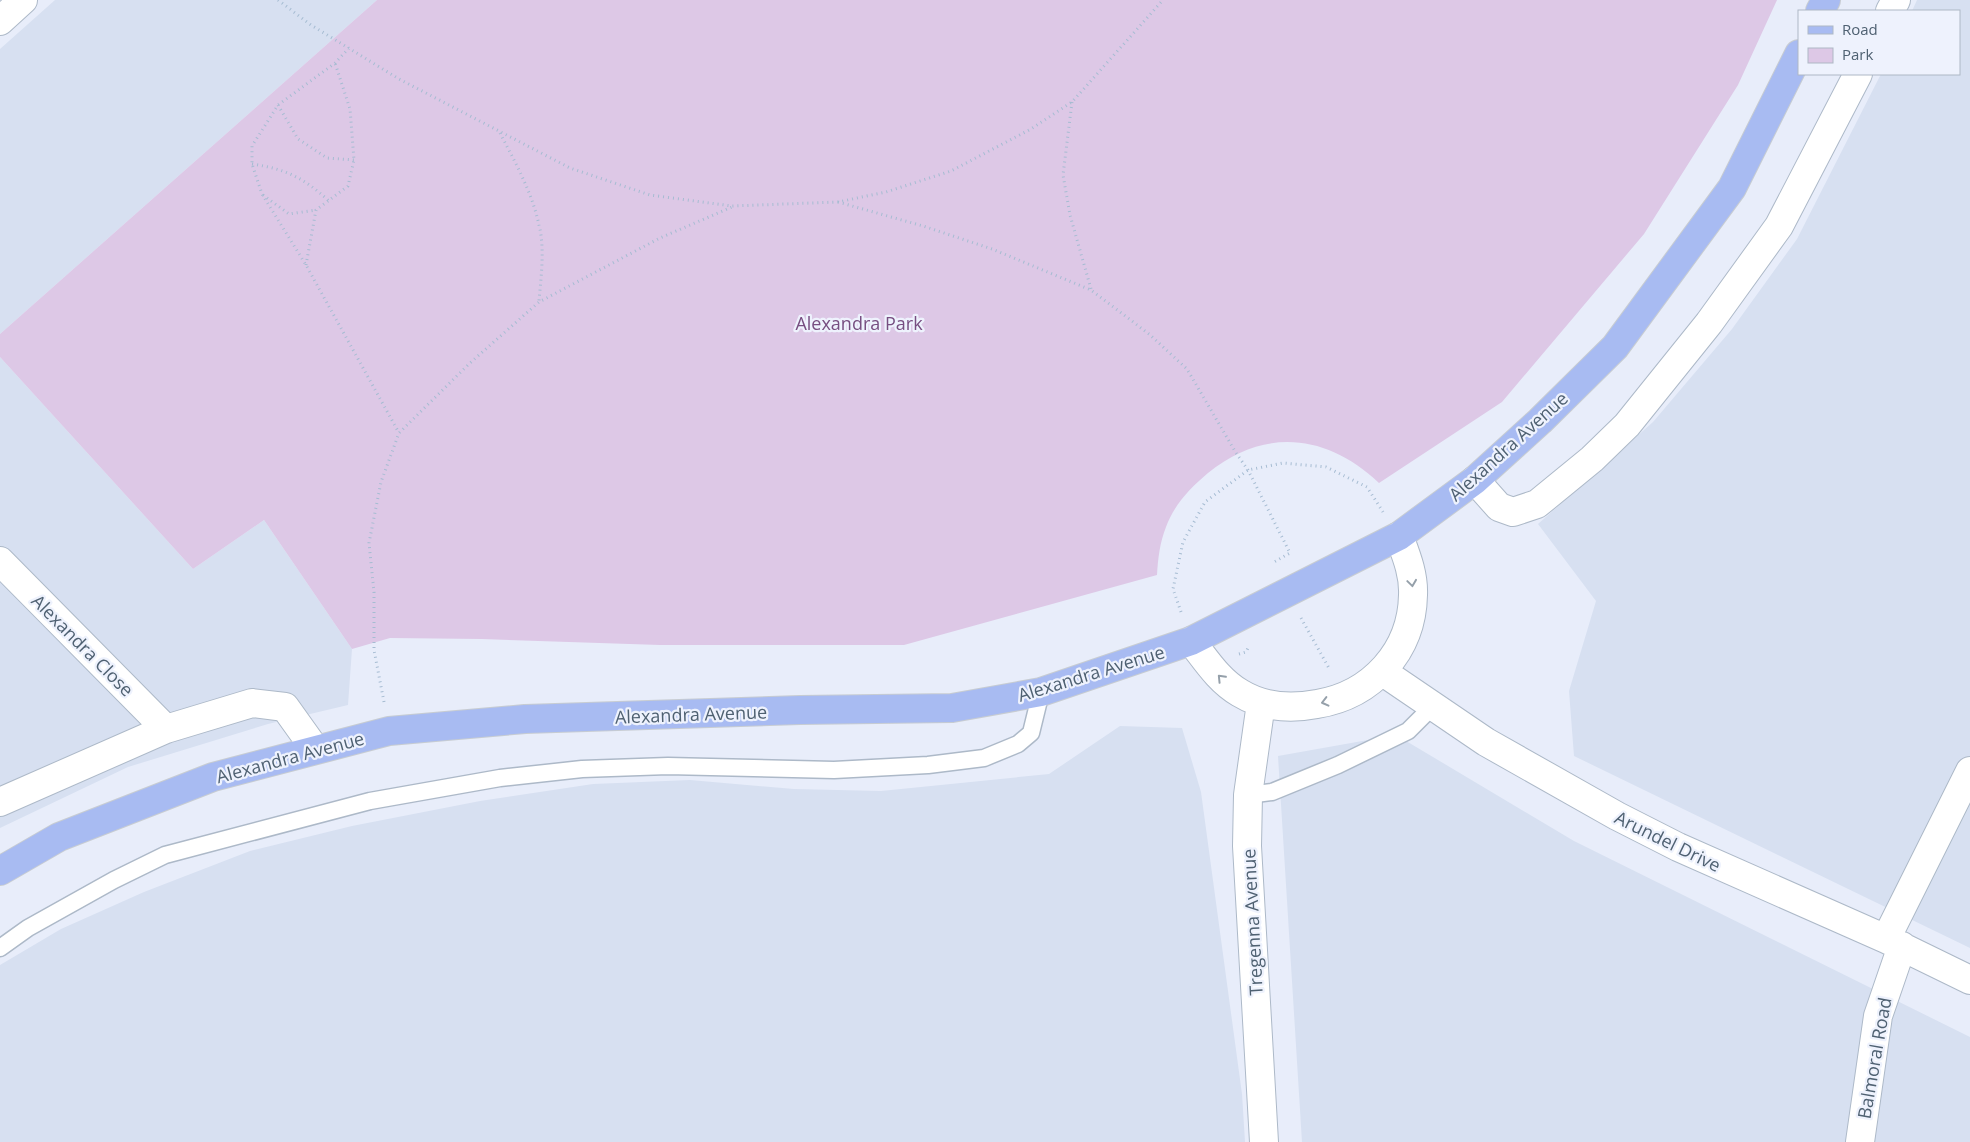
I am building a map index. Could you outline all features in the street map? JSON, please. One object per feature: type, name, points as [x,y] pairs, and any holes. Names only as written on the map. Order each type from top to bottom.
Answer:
[{"type":"main road","name":"Alexandra Avenue","points":[[0,871],[58,838],[204,781],[315,749],[389,731],[525,719],[800,710],[952,708],[1041,692],[1191,641],[1399,536],[1475,480],[1540,421],[1615,347],[1732,188],[1798,56]]},
{"type":"street","points":[[0,21],[23,0]]},
{"type":"street","points":[[1475,480],[1499,507],[1514,512],[1537,504],[1592,459],[1627,425],[1709,323],[1780,226],[1857,75]]},
{"type":"street","points":[[1191,641],[1222,681],[1240,694],[1261,703],[1307,706],[1345,696],[1368,684],[1383,672],[1395,658],[1409,627],[1414,594],[1410,566],[1399,536]]},
{"type":"street","name":"Alexandra Close","points":[[0,560],[166,729]]},
{"type":"street","name":"Arundel Drive","points":[[1383,672],[1493,746],[1617,816],[1687,851],[1894,942],[1970,980]]},
{"type":"street","points":[[0,802],[166,729],[252,703],[285,707],[315,749]]},
{"type":"street","name":"Tregenna Avenue","points":[[1261,703],[1248,794],[1247,846],[1264,1142]]},
{"type":"street","name":"Balmoral Road","points":[[1860,1142],[1878,1016],[1890,975],[1894,942],[1970,770]]},
{"type":"lane","points":[[0,948],[28,928],[114,880],[165,855],[370,801],[500,778],[582,769],[668,766],[834,770],[928,765],[984,758],[1018,744],[1031,733],[1041,692]]},
{"type":"lane","points":[[1248,794],[1272,792],[1338,765],[1408,731],[1432,706]]},
{"type":"path","points":[[278,0],[311,25],[399,79],[570,168],[650,195],[732,206],[838,202],[886,192],[951,171],[1031,129],[1072,102],[1163,0]]},
{"type":"path","points":[[349,48],[335,64],[278,105],[252,146],[252,164],[262,194],[306,265],[399,433]]},
{"type":"path","points":[[262,194],[289,214],[316,210],[348,186],[354,160],[350,109],[335,64]]},
{"type":"path","points":[[1072,102],[1063,175],[1070,215],[1091,290]]},
{"type":"path","points":[[278,105],[298,138],[327,158],[354,160]]},
{"type":"path","points":[[499,132],[524,181],[540,225],[541,269],[539,302]]},
{"type":"path","points":[[252,164],[274,167],[308,182],[329,201]]},
{"type":"path","points":[[838,202],[923,226],[992,250],[1091,290],[1149,334],[1187,369],[1248,470],[1290,553],[1274,562]]},
{"type":"path","points":[[389,731],[374,650],[374,592],[369,543],[381,482],[399,433],[470,362],[539,302],[660,238],[732,206]]},
{"type":"path","points":[[306,265],[316,210]]},
{"type":"path","points":[[1174,589],[1183,542],[1205,502],[1248,470],[1282,463],[1326,468],[1367,487]]},
{"type":"path","points":[[1299,611],[1345,696]]},
{"type":"shaded area","points":[[55,0],[377,0],[0,334],[0,49]]},
{"type":"shaded area","points":[[1917,0],[1970,0],[1970,948],[1574,756],[1569,691],[1596,601],[1538,524],[1653,422],[1732,329],[1797,239],[1880,75],[1960,75],[1960,10],[1912,10]]},
{"type":"shaded area","points":[[0,357],[193,569],[264,520],[352,649],[348,705],[268,724],[128,767],[0,828]]},
{"type":"shaded area","points":[[1120,726],[1182,728],[1201,792],[1242,1094],[1245,1142],[0,1142],[0,965],[61,929],[144,892],[250,851],[352,826],[480,801],[593,784],[690,780],[794,789],[881,791],[1049,774]]},
{"type":"shaded area","points":[[1396,735],[1574,841],[1970,1037],[1970,1142],[1302,1142],[1278,756]]},
{"type":"green space","name":"Alexandra Park","points":[[377,0],[1777,0],[1738,85],[1644,234],[1502,402],[1379,483],[1359,467],[1338,454],[1317,446],[1295,442],[1273,443],[1251,448],[1230,458],[1208,473],[1178,504],[1169,519],[1162,538],[1157,575],[904,645],[660,645],[390,638],[352,649],[264,520],[193,569],[0,357],[0,334]]}]
